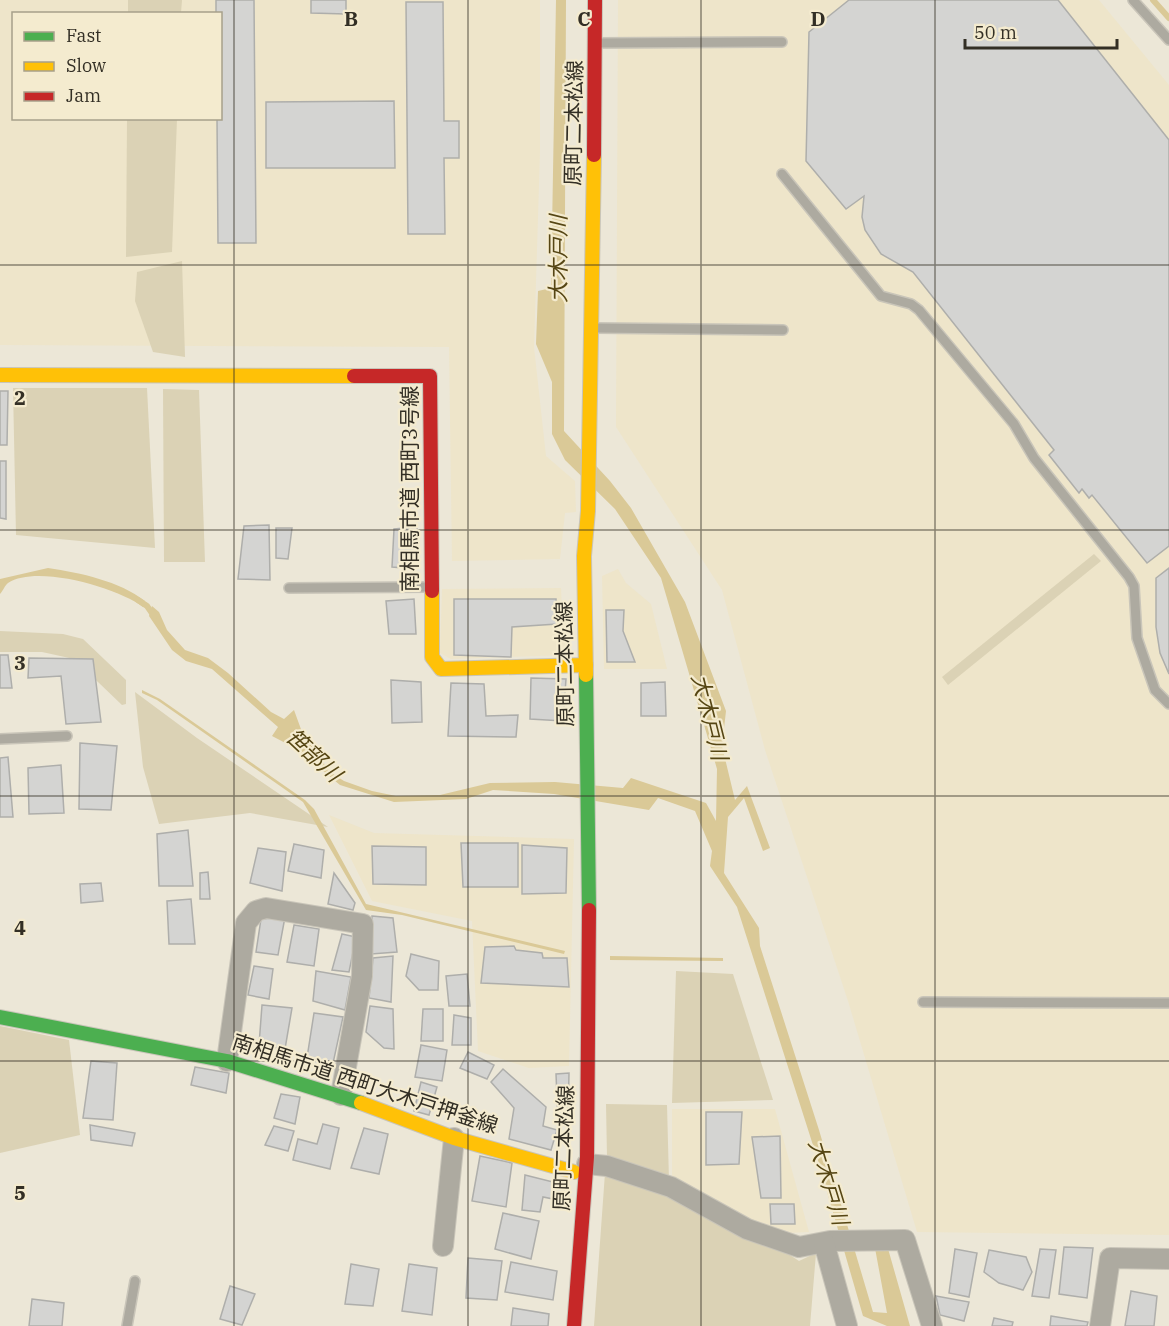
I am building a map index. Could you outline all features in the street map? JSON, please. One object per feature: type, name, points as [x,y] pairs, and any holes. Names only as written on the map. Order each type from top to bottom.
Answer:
[{"type":"street","name":"原町二本松線","points":[[574,1326],[588,828],[584,556],[588,511],[595,0]]},
{"type":"street","name":"南相馬市道 西町3号線","points":[[0,375],[430,376],[432,657],[441,669],[586,665]]},
{"type":"street","points":[[227,1061],[246,923],[256,911],[266,908],[363,924],[362,976],[341,1095]]},
{"type":"street","name":"南相馬市道 西町大木戸押釜線","points":[[0,1017],[227,1061],[341,1095],[454,1138],[580,1168]]},
{"type":"street","points":[[443,1246],[454,1138]]},
{"type":"street","points":[[580,1168],[607,1166],[671,1187],[747,1228],[799,1247],[831,1242],[902,1240],[932,1326]]},
{"type":"street","points":[[831,1242],[847,1326]]},
{"type":"street","points":[[1100,1326],[1110,1258],[1169,1259]]},
{"type":"lane","points":[[1133,0],[1169,40]]},
{"type":"lane","points":[[596,43],[782,42]]},
{"type":"lane","points":[[782,174],[881,296],[911,304],[919,310],[1014,424],[1034,458],[1129,577],[1134,586],[1137,638],[1155,690],[1169,704]]},
{"type":"lane","points":[[591,328],[783,330]]},
{"type":"lane","points":[[289,588],[432,587]]},
{"type":"lane","points":[[0,739],[66,736]]},
{"type":"lane","points":[[923,1002],[1169,1003]]},
{"type":"lane","points":[[128,1326],[135,1281]]},
{"type":"shaded area","points":[[0,0],[540,0],[540,152],[534,347],[546,456],[575,481],[576,512],[565,513],[560,559],[452,561],[449,347],[0,345]]},
{"type":"shaded area","points":[[128,0],[182,0],[181,12],[128,12]]},
{"type":"shaded area","points":[[618,0],[1099,0],[1169,85],[1169,1235],[917,1232],[848,1001],[765,750],[722,590],[616,427]]},
{"type":"shaded area","points":[[127,120],[177,120],[172,252],[126,257]]},
{"type":"shaded area","points":[[182,261],[185,357],[153,352],[135,301],[137,272]]},
{"type":"shaded area","points":[[13,388],[147,388],[155,548],[16,535]]},
{"type":"shaded area","points":[[163,389],[199,390],[205,562],[164,562]]},
{"type":"shaded area","points":[[1094,554],[1101,561],[948,685],[942,677]]},
{"type":"shaded area","points":[[618,569],[626,583],[651,604],[667,669],[604,669],[602,576]]},
{"type":"shaded area","points":[[561,588],[562,609],[568,630],[568,655],[451,659],[440,653],[442,589]]},
{"type":"shaded area","points":[[0,631],[63,634],[83,639],[126,680],[126,704],[122,705],[74,659],[42,652],[0,652]]},
{"type":"shaded area","points":[[135,692],[197,738],[328,827],[250,813],[159,824],[143,767]]},
{"type":"shaded area","points":[[329,815],[374,833],[574,839],[569,1066],[529,1068],[478,1051],[472,921],[372,901]]},
{"type":"shaded area","points":[[676,971],[733,974],[773,1100],[672,1103]]},
{"type":"shaded area","points":[[0,1026],[69,1040],[80,1135],[0,1153]]},
{"type":"shaded area","points":[[606,1104],[667,1105],[669,1181],[607,1157]]},
{"type":"shaded area","points":[[672,1109],[775,1109],[809,1232],[786,1233],[745,1220],[672,1182]]},
{"type":"shaded area","points":[[605,1173],[654,1189],[705,1210],[755,1235],[799,1261],[816,1253],[810,1326],[594,1326]]},
{"type":"water","points":[[556,0],[566,0],[564,431],[610,481],[631,508],[685,602],[726,711],[722,746],[735,800],[747,786],[770,848],[763,851],[744,798],[728,817],[724,873],[759,928],[760,946],[819,1130],[873,1312],[887,1313],[872,1232],[883,1231],[910,1326],[887,1326],[863,1316],[819,1164],[737,907],[710,866],[712,851],[695,811],[658,798],[649,810],[554,794],[493,790],[466,799],[394,802],[340,785],[295,748],[272,736],[278,727],[212,669],[186,661],[172,650],[149,616],[152,606],[159,612],[167,630],[185,650],[208,658],[271,712],[284,719],[294,710],[302,732],[330,772],[344,781],[372,791],[396,796],[440,795],[490,783],[555,782],[623,788],[631,778],[706,803],[716,821],[717,769],[661,578],[615,509],[565,460],[552,434],[552,382],[536,344],[538,291],[551,288]]},
{"type":"water","points":[[48,568],[86,575],[112,583],[145,601],[143,607],[97,586],[57,577],[21,578],[8,583],[0,594],[0,579]]},
{"type":"water","points":[[142,690],[160,699],[305,800],[314,809],[366,904],[565,951],[564,954],[402,915],[366,910],[303,802],[157,700],[142,693]]},
{"type":"water","points":[[610,956],[723,958],[723,961],[610,960]]},
{"type":"building","points":[[216,0],[254,0],[256,243],[218,243],[217,120],[222,120],[222,12],[216,12]]},
{"type":"building","points":[[311,0],[346,0],[346,14],[311,13]]},
{"type":"building","points":[[849,0],[1058,0],[1169,140],[1169,546],[1147,563],[1092,495],[1089,498],[1082,489],[1079,493],[1049,455],[1054,450],[913,272],[881,254],[865,230],[862,217],[864,196],[846,209],[806,161],[809,32]]},
{"type":"building","points":[[406,2],[443,2],[444,121],[459,121],[459,158],[444,158],[445,234],[408,234]]},
{"type":"building","points":[[394,101],[395,168],[266,168],[266,102]]},
{"type":"building","points":[[0,391],[8,391],[7,445],[0,445]]},
{"type":"building","points":[[0,461],[6,461],[6,519],[0,518]]},
{"type":"building","points":[[269,525],[270,580],[238,579],[244,526]]},
{"type":"building","points":[[417,527],[415,569],[392,567],[394,529]]},
{"type":"building","points":[[276,528],[292,528],[288,559],[276,558]]},
{"type":"building","points":[[1169,568],[1169,674],[1160,653],[1156,627],[1156,578]]},
{"type":"building","points":[[414,599],[416,634],[389,634],[386,601]]},
{"type":"building","points":[[454,599],[556,599],[557,624],[512,627],[511,657],[454,655]]},
{"type":"building","points":[[606,610],[624,610],[623,631],[635,662],[607,662]]},
{"type":"building","points":[[0,655],[8,655],[12,688],[0,688]]},
{"type":"building","points":[[29,658],[93,659],[101,722],[66,724],[61,676],[28,678]]},
{"type":"building","points":[[531,678],[566,679],[563,721],[530,719]]},
{"type":"building","points":[[391,680],[421,682],[422,722],[392,723]]},
{"type":"building","points":[[665,682],[666,716],[641,716],[641,683]]},
{"type":"building","points":[[451,683],[484,684],[486,716],[518,715],[516,737],[448,736]]},
{"type":"building","points":[[80,743],[117,746],[111,810],[79,809]]},
{"type":"building","points":[[8,757],[13,817],[0,817],[0,758]]},
{"type":"building","points":[[61,765],[64,813],[29,814],[28,768]]},
{"type":"building","points":[[188,830],[193,886],[159,886],[157,834]]},
{"type":"building","points":[[461,843],[518,843],[518,887],[463,887]]},
{"type":"building","points":[[294,844],[324,850],[321,878],[288,871]]},
{"type":"building","points":[[522,845],[567,848],[566,893],[522,894]]},
{"type":"building","points":[[372,846],[426,847],[426,885],[373,884]]},
{"type":"building","points":[[258,848],[286,852],[282,891],[250,883]]},
{"type":"building","points":[[208,872],[210,899],[200,899],[200,873]]},
{"type":"building","points":[[334,873],[355,903],[353,910],[328,904]]},
{"type":"building","points":[[101,883],[103,901],[81,903],[80,884]]},
{"type":"building","points":[[191,899],[195,944],[169,944],[167,901]]},
{"type":"building","points":[[372,916],[393,918],[397,952],[371,954]]},
{"type":"building","points":[[285,917],[278,955],[256,952],[261,919]]},
{"type":"building","points":[[294,925],[319,929],[314,966],[287,962]]},
{"type":"building","points":[[342,934],[356,937],[349,972],[332,970]]},
{"type":"building","points":[[514,946],[516,950],[542,953],[543,958],[567,958],[569,987],[481,983],[485,947]]},
{"type":"building","points":[[411,954],[439,961],[438,990],[419,990],[406,976]]},
{"type":"building","points":[[393,956],[391,1002],[369,998],[373,958]]},
{"type":"building","points":[[254,966],[273,969],[269,999],[248,995]]},
{"type":"building","points":[[316,971],[351,977],[345,1010],[313,1001]]},
{"type":"building","points":[[467,974],[470,1006],[449,1006],[446,976]]},
{"type":"building","points":[[262,1005],[292,1008],[285,1049],[259,1045]]},
{"type":"building","points":[[370,1006],[393,1009],[394,1049],[384,1048],[366,1032]]},
{"type":"building","points":[[423,1009],[443,1009],[443,1041],[421,1041]]},
{"type":"building","points":[[314,1013],[343,1017],[332,1068],[306,1064]]},
{"type":"building","points":[[454,1015],[471,1018],[471,1045],[452,1045]]},
{"type":"building","points":[[421,1045],[447,1050],[442,1081],[415,1077]]},
{"type":"building","points":[[468,1052],[494,1065],[487,1079],[460,1068]]},
{"type":"building","points":[[91,1061],[117,1063],[113,1120],[83,1118]]},
{"type":"building","points":[[195,1067],[229,1073],[226,1093],[191,1085]]},
{"type":"building","points":[[503,1069],[546,1107],[543,1126],[557,1130],[551,1150],[509,1139],[514,1108],[491,1082]]},
{"type":"building","points":[[569,1073],[568,1121],[558,1122],[556,1074]]},
{"type":"building","points":[[421,1082],[437,1087],[429,1115],[414,1111]]},
{"type":"building","points":[[281,1094],[300,1097],[295,1124],[274,1118]]},
{"type":"building","points":[[706,1112],[742,1112],[739,1164],[706,1165]]},
{"type":"building","points":[[323,1124],[339,1128],[330,1169],[293,1160],[298,1139],[317,1144]]},
{"type":"building","points":[[90,1125],[135,1133],[132,1146],[91,1140]]},
{"type":"building","points":[[274,1126],[294,1131],[288,1151],[265,1145]]},
{"type":"building","points":[[364,1128],[388,1134],[379,1174],[351,1168]]},
{"type":"building","points":[[780,1136],[781,1198],[761,1198],[752,1137]]},
{"type":"building","points":[[480,1156],[512,1163],[506,1207],[472,1201]]},
{"type":"building","points":[[525,1175],[565,1185],[563,1201],[543,1197],[540,1212],[522,1210]]},
{"type":"building","points":[[770,1204],[794,1204],[795,1224],[771,1224]]},
{"type":"building","points":[[503,1213],[539,1221],[531,1259],[495,1249]]},
{"type":"building","points":[[1064,1247],[1093,1248],[1087,1298],[1059,1294]]},
{"type":"building","points":[[955,1249],[977,1253],[969,1297],[949,1293]]},
{"type":"building","points":[[1040,1249],[1056,1250],[1049,1298],[1032,1296]]},
{"type":"building","points":[[989,1250],[1026,1257],[1032,1272],[1023,1290],[999,1283],[984,1272]]},
{"type":"building","points":[[468,1258],[502,1261],[497,1300],[466,1298]]},
{"type":"building","points":[[511,1262],[557,1271],[553,1300],[505,1292]]},
{"type":"building","points":[[351,1264],[379,1269],[373,1306],[345,1304]]},
{"type":"building","points":[[409,1264],[437,1268],[432,1315],[402,1311]]},
{"type":"building","points":[[230,1286],[255,1294],[242,1325],[220,1319]]},
{"type":"building","points":[[1131,1291],[1157,1296],[1154,1326],[1125,1326]]},
{"type":"building","points":[[936,1296],[969,1302],[964,1321],[940,1315]]},
{"type":"building","points":[[32,1299],[64,1303],[62,1326],[29,1326]]},
{"type":"building","points":[[513,1308],[549,1314],[548,1326],[511,1326]]},
{"type":"building","points":[[1051,1316],[1088,1322],[1087,1326],[1050,1326]]},
{"type":"building","points":[[994,1318],[1013,1322],[1012,1326],[992,1326]]},
{"type":"waterway","name":"大木戸川","points":[[1153,0],[1169,18]]},
{"type":"waterway","name":"笹部川","points":[[138,600],[147,606],[154,616]]},
{"type":"traffic: fast","points":[[586,675],[589,910]]},
{"type":"traffic: fast","points":[[0,1017],[227,1061],[361,1103]]},
{"type":"traffic: slow","points":[[586,675],[584,556],[588,511],[594,155]]},
{"type":"traffic: slow","points":[[0,375],[354,376]]},
{"type":"traffic: slow","points":[[432,591],[432,657],[441,669],[586,665]]},
{"type":"traffic: slow","points":[[361,1103],[454,1138],[574,1172]]},
{"type":"traffic: jam","points":[[594,155],[595,0]]},
{"type":"traffic: jam","points":[[354,376],[430,376],[432,591]]},
{"type":"traffic: jam","points":[[574,1326],[587,1157],[589,910]]}]
